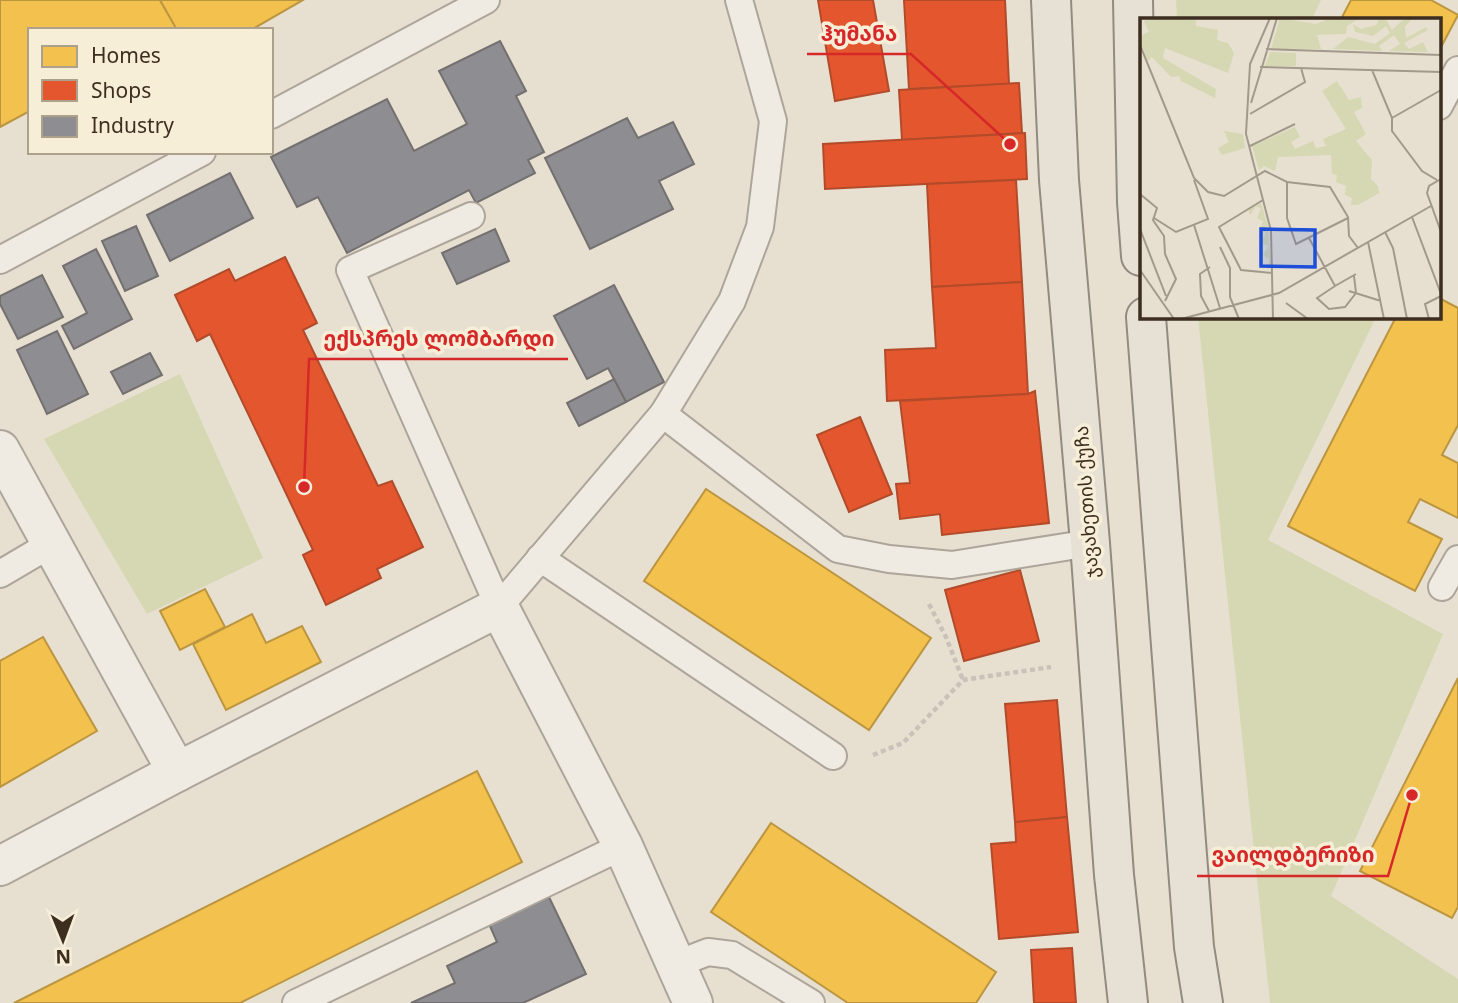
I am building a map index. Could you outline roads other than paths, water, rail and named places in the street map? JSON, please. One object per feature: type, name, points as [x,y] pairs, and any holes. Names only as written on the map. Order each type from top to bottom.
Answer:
[{"type":"main road","name":"ჯავახეთის ქუჩა","points":[[1051,0],[1059,180],[1090,543],[1096,660],[1114,875],[1128,1003]]},
{"type":"main road","points":[[1133,0],[1140,242]]},
{"type":"main road","points":[[1146,318],[1194,947],[1203,1003]]},
{"type":"street","points":[[0,450],[177,772]]},
{"type":"street","points":[[0,866],[499,607],[623,846],[693,1003]]},
{"type":"lane","points":[[273,114],[486,0]]},
{"type":"lane","points":[[471,216],[350,271],[499,607],[663,414],[732,301],[760,227],[773,121],[739,0]]},
{"type":"lane","points":[[1440,104],[1458,70]]},
{"type":"lane","points":[[0,260],[198,154]]},
{"type":"lane","points":[[663,414],[838,549],[888,559],[951,565],[1090,543]]},
{"type":"lane","points":[[0,574],[51,544]]},
{"type":"lane","points":[[541,558],[832,756]]},
{"type":"lane","points":[[1442,587],[1458,559]]},
{"type":"lane","points":[[296,1003],[623,846]]},
{"type":"lane","points":[[677,964],[708,952],[732,955],[811,1003]]},
{"type":"place","name":"ჰუმანა","points":[[1010,144]]},
{"type":"place","name":"ექსპრეს ლომბარდი","points":[[304,487]]},
{"type":"place","name":"ვაილდბერიზი","points":[[1412,795]]}]
